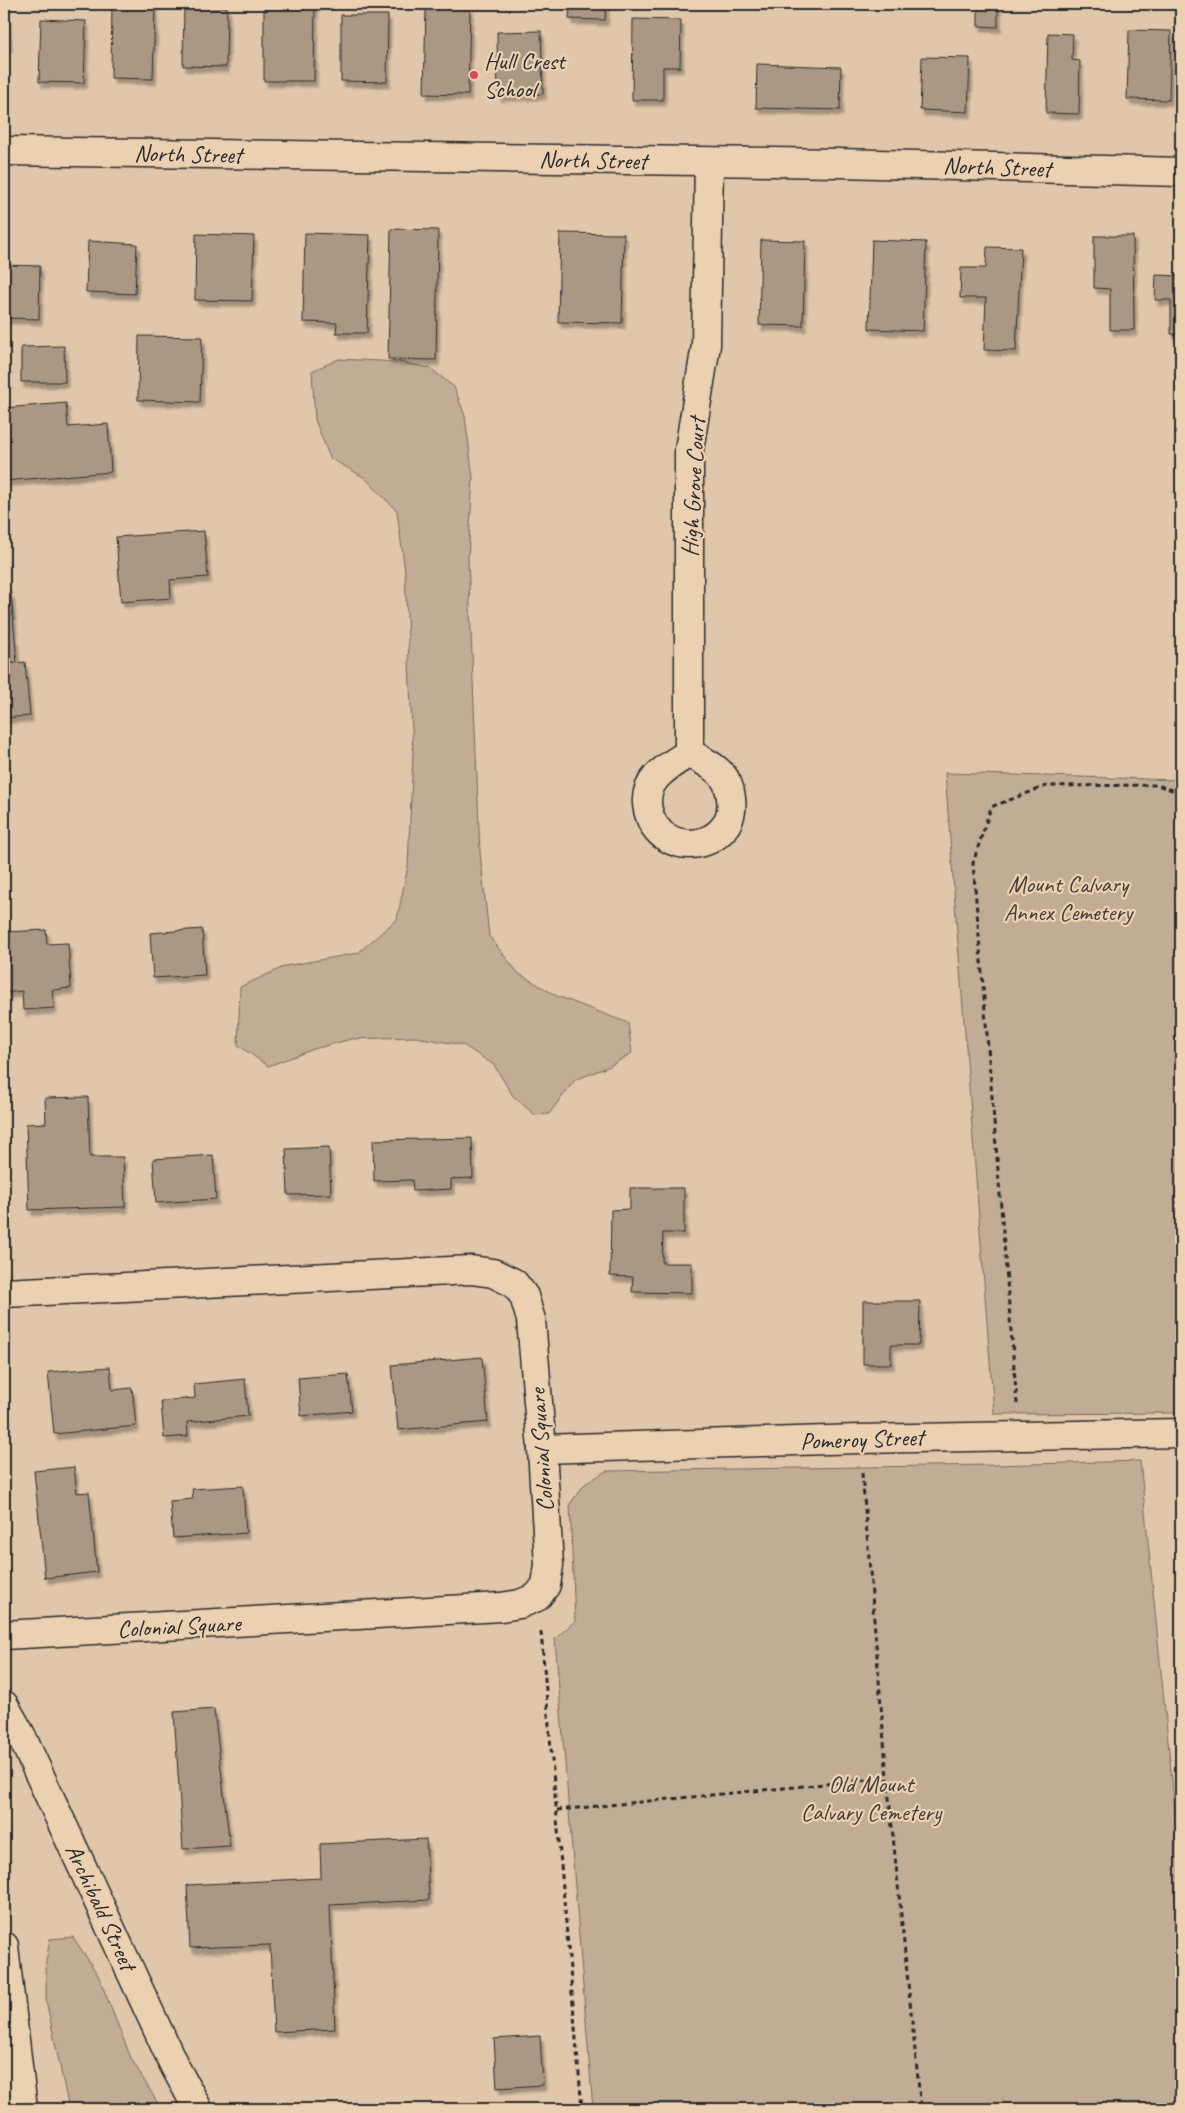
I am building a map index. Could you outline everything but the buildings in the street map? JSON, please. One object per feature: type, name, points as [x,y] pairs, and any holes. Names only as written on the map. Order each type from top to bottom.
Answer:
[{"type":"street","name":"North Street","points":[[4,152],[839,163],[1181,172]]},
{"type":"street","name":"High Grove Court","points":[[689,753],[689,450],[706,345],[709,162]]},
{"type":"street","name":"Colonial Square","points":[[4,1293],[471,1270],[493,1273],[514,1282],[524,1296],[531,1320],[542,1449],[549,1565],[546,1585],[537,1597],[520,1604],[501,1607],[4,1636]]},
{"type":"street","name":"Pomeroy Street","points":[[542,1449],[859,1439],[1181,1433]]},
{"type":"street","name":"Archibald Street","points":[[4,1705],[21,1735],[174,2065],[198,2109]]},
{"type":"street","points":[[4,1946],[23,2109]]},
{"type":"path","points":[[1020,1436],[973,863],[991,806],[1046,786],[1157,785],[1181,793]]},
{"type":"path","points":[[859,1439],[887,1778],[921,2109]]},
{"type":"path","points":[[537,1597],[582,2109]]},
{"type":"path","points":[[557,1810],[887,1778]]},
{"type":"green space","points":[[339,359],[399,362],[430,368],[454,387],[465,416],[473,478],[468,558],[480,852],[489,936],[518,973],[557,996],[628,1023],[632,1053],[610,1066],[575,1080],[549,1114],[535,1115],[513,1096],[494,1065],[463,1045],[415,1037],[351,1039],[314,1049],[268,1066],[238,1045],[240,987],[286,966],[358,953],[397,919],[408,866],[413,753],[405,572],[397,511],[365,478],[330,458],[315,420],[312,371]]},
{"type":"green space","name":"Mount Calvary Annex Cemetery","points":[[945,773],[1181,780],[1181,1413],[994,1414]]},
{"type":"green space","name":"Old Mount Calvary Cemetery","points":[[1140,1461],[1181,1871],[1181,2109],[593,2109],[555,1639],[575,1621],[570,1504],[585,1484],[606,1471]]},
{"type":"green space","points":[[73,1937],[98,1975],[131,2058],[161,2109],[69,2109],[46,2000],[46,1962],[50,1939]]},
{"type":"place","name":"Hull Crest School","points":[[474,75]]}]
